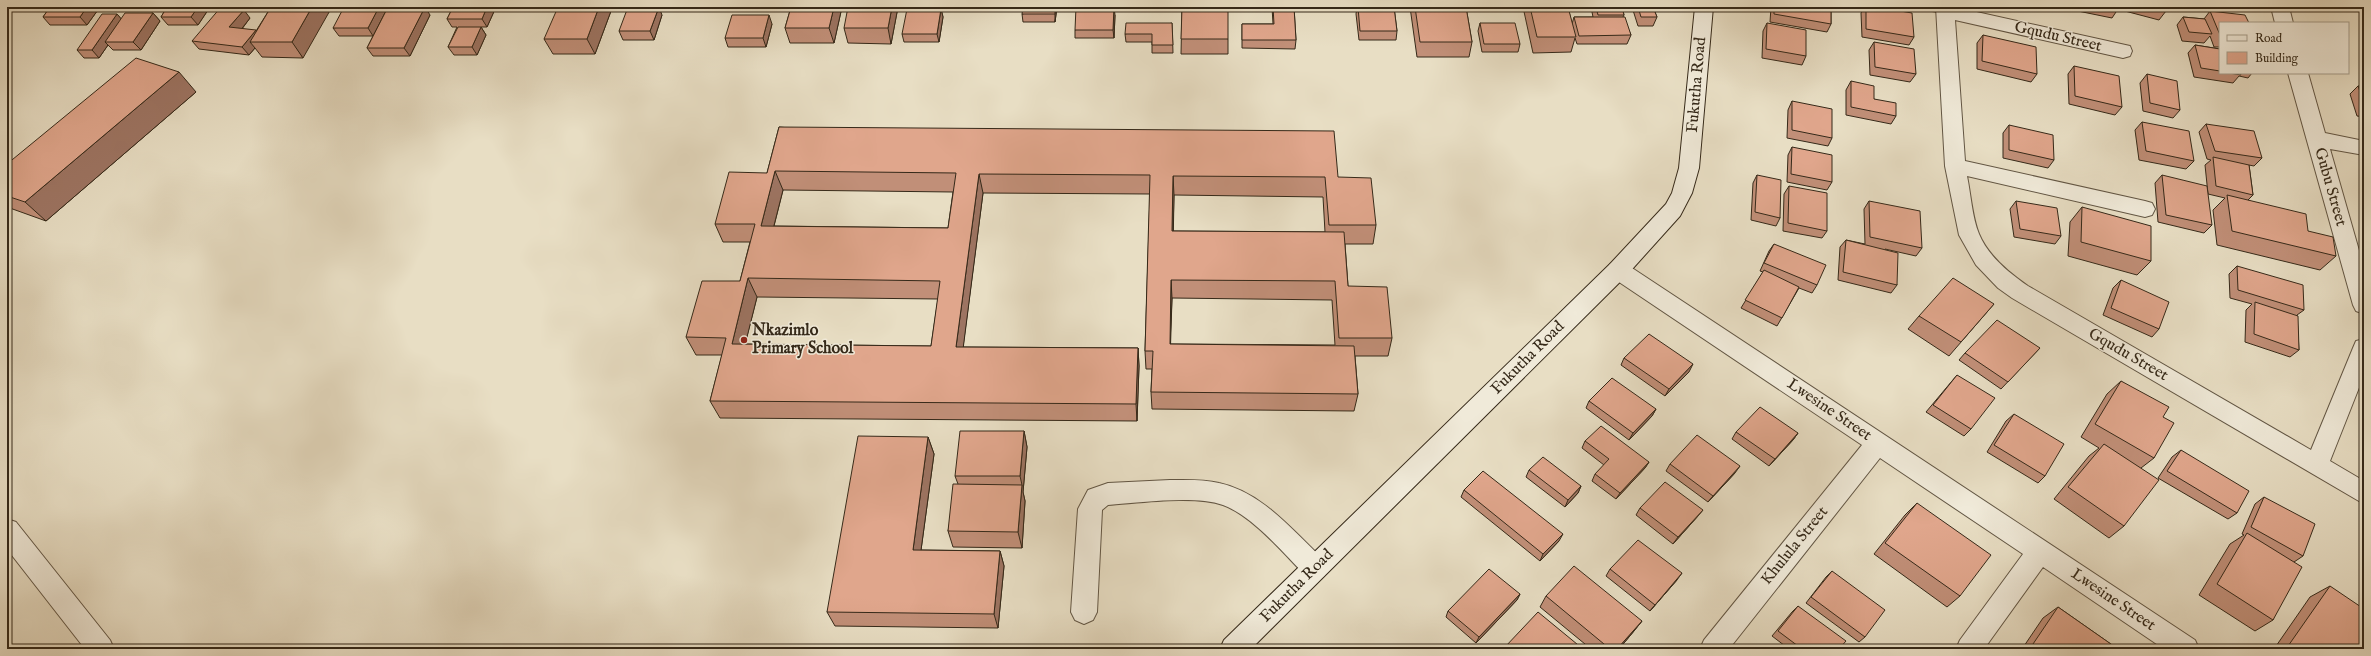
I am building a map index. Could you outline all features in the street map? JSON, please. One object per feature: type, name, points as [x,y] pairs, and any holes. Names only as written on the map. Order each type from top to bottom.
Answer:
[{"type":"street","name":"Fukutha Road","points":[[1233,649],[1618,270],[1673,210],[1682,193],[1689,168],[1704,7]]},
{"type":"street","points":[[2280,7],[2284,22]]},
{"type":"street","name":"Gqudu Street","points":[[2123,51],[1945,9],[1955,166],[1968,235],[1983,259],[2006,282],[2364,493]]},
{"type":"street","name":"Gubu Street","points":[[2298,74],[2364,305]]},
{"type":"street","name":"Gubu Street","points":[[2316,139],[2364,148]]},
{"type":"street","points":[[1955,166],[2145,209]]},
{"type":"street","name":"Lwesine Street","points":[[1618,270],[2186,649]]},
{"type":"street","points":[[2316,465],[2364,348]]},
{"type":"street","name":"Khulula Street","points":[[1713,649],[1878,443]]},
{"type":"street","points":[[1084,612],[1090,509],[1096,498],[1108,494],[1210,491],[1229,496],[1245,505],[1315,568]]},
{"type":"street","points":[[7,530],[101,649]]},
{"type":"street","points":[[1969,649],[2040,551]]},
{"type":"building","points":[[50,7],[87,7],[80,17],[43,17]]},
{"type":"building","points":[[167,7],[198,7],[191,17],[161,17]]},
{"type":"building","points":[[221,7],[244,10],[229,27],[256,30],[242,47],[192,41]]},
{"type":"building","points":[[271,7],[312,7],[292,42],[250,42]]},
{"type":"building","points":[[344,7],[379,7],[368,28],[333,28]]},
{"type":"building","points":[[388,7],[425,7],[404,48],[367,48]]},
{"type":"building","points":[[453,7],[487,7],[482,19],[447,19]]},
{"type":"building","points":[[558,7],[599,7],[587,39],[544,39]]},
{"type":"building","points":[[628,7],[659,7],[650,31],[619,31]]},
{"type":"building","points":[[791,7],[834,7],[829,28],[785,28]]},
{"type":"building","points":[[848,7],[892,7],[888,28],[844,28]]},
{"type":"building","points":[[1023,7],[1055,7],[1055,14],[1022,14]]},
{"type":"building","points":[[1076,7],[1114,7],[1113,30],[1075,30]]},
{"type":"building","points":[[1182,7],[1228,7],[1228,39],[1181,39]]},
{"type":"building","points":[[1273,7],[1294,7],[1296,40],[1242,40],[1242,24],[1274,24]]},
{"type":"building","points":[[1358,7],[1394,7],[1397,31],[1360,31]]},
{"type":"building","points":[[1415,7],[1466,7],[1472,42],[1420,42]]},
{"type":"building","points":[[1530,7],[1568,7],[1576,37],[1537,37]]},
{"type":"building","points":[[1596,7],[1622,7],[1624,15],[1598,15]]},
{"type":"building","points":[[1638,7],[1653,7],[1657,17],[1641,17]]},
{"type":"building","points":[[1774,7],[1831,7],[1831,24],[1774,14]]},
{"type":"building","points":[[1866,7],[1877,7],[1912,13],[1914,37],[1866,29]]},
{"type":"building","points":[[2106,7],[2118,7],[2118,9]]},
{"type":"building","points":[[2148,7],[2166,7],[2166,11]]},
{"type":"building","points":[[907,9],[941,9],[937,34],[902,34]]},
{"type":"building","points":[[2210,11],[2245,15],[2248,22],[2219,22],[2219,33]]},
{"type":"building","points":[[125,13],[153,13],[133,42],[105,42]]},
{"type":"building","points":[[102,14],[117,14],[92,50],[77,50]]},
{"type":"building","points":[[732,15],[769,15],[763,38],[725,38]]},
{"type":"building","points":[[1574,17],[1625,17],[1631,35],[1579,36]]},
{"type":"building","points":[[2183,17],[2205,19],[2212,34],[2189,32]]},
{"type":"building","points":[[1126,23],[1172,23],[1173,45],[1152,45],[1152,34],[1125,34]]},
{"type":"building","points":[[1480,23],[1515,23],[1520,44],[1484,44]]},
{"type":"building","points":[[1767,23],[1806,30],[1806,56],[1766,49]]},
{"type":"building","points":[[458,27],[481,27],[472,47],[448,47]]},
{"type":"building","points":[[1983,35],[2036,47],[2037,74],[1982,61]]},
{"type":"building","points":[[1874,42],[1914,49],[1916,74],[1875,67]]},
{"type":"building","points":[[2195,45],[2219,49],[2219,71],[2201,68]]},
{"type":"building","points":[[136,58],[179,72],[25,202],[7,196],[7,164]]},
{"type":"building","points":[[2074,66],[2119,76],[2122,107],[2075,96]]},
{"type":"building","points":[[2147,74],[2177,81],[2180,110],[2150,103]]},
{"type":"building","points":[[1851,81],[1874,86],[1874,99],[1896,103],[1896,116],[1851,107]]},
{"type":"building","points":[[2358,86],[2364,87],[2364,103]]},
{"type":"building","points":[[1792,101],[1832,109],[1832,138],[1792,130]]},
{"type":"building","points":[[2142,122],[2189,131],[2194,161],[2146,151]]},
{"type":"building","points":[[2206,124],[2254,131],[2262,158],[2215,151]]},
{"type":"building","points":[[2009,125],[2053,135],[2054,160],[2009,150]]},
{"type":"building","points":[[779,127],[1334,131],[1338,177],[1371,178],[1376,225],[1329,225],[1325,177],[1173,176],[1172,231],[1344,232],[1348,286],[1387,287],[1392,338],[1339,338],[1335,281],[1171,280],[1170,344],[1354,346],[1358,394],[1151,392],[1153,351],[1145,351],[1150,175],[979,174],[956,347],[1138,348],[1136,404],[710,401],[726,338],[686,337],[702,281],[740,281],[755,224],[715,224],[729,172],[767,173]],"holes":[[[775,171],[956,173],[948,228],[761,226]],[[748,278],[940,281],[931,346],[732,344]]]},
{"type":"building","points":[[1792,147],[1832,155],[1832,182],[1791,174]]},
{"type":"building","points":[[2213,157],[2249,165],[2253,195],[2216,186]]},
{"type":"building","points":[[1757,175],[1781,180],[1780,218],[1755,212]]},
{"type":"building","points":[[2162,175],[2207,186],[2212,225],[2166,215]]},
{"type":"building","points":[[1789,186],[1827,193],[1827,231],[1788,223]]},
{"type":"building","points":[[2227,195],[2306,214],[2308,231],[2333,237],[2336,256],[2232,231]]},
{"type":"building","points":[[1869,201],[1920,211],[1922,248],[1870,237]]},
{"type":"building","points":[[2016,201],[2057,208],[2061,236],[2020,229]]},
{"type":"building","points":[[2082,207],[2151,226],[2151,261],[2081,242]]},
{"type":"building","points":[[1846,240],[1898,253],[1897,285],[1843,272]]},
{"type":"building","points":[[1774,244],[1826,265],[1817,285],[1764,263]]},
{"type":"building","points":[[2237,266],[2303,285],[2304,310],[2238,290]]},
{"type":"building","points":[[1764,270],[1799,287],[1782,318],[1745,300]]},
{"type":"building","points":[[1953,278],[1994,304],[1961,342],[1919,316]]},
{"type":"building","points":[[2121,280],[2169,302],[2159,329],[2111,308]]},
{"type":"building","points":[[2255,302],[2298,316],[2299,350],[2254,334]]},
{"type":"building","points":[[1997,320],[2040,348],[2008,382],[1965,353]]},
{"type":"building","points":[[1649,334],[1693,364],[1669,389],[1624,358]]},
{"type":"building","points":[[1957,375],[1995,398],[1971,429],[1933,405]]},
{"type":"building","points":[[1612,378],[1656,409],[1633,433],[1589,401]]},
{"type":"building","points":[[2121,381],[2169,407],[2163,417],[2174,423],[2154,458],[2095,424]]},
{"type":"building","points":[[1760,407],[1798,433],[1775,459],[1736,432]]},
{"type":"building","points":[[2014,414],[2064,444],[2045,476],[1994,445]]},
{"type":"building","points":[[1601,426],[1649,462],[1620,493],[1595,474],[1609,459],[1585,441]]},
{"type":"building","points":[[960,431],[1024,431],[1020,476],[955,476]]},
{"type":"building","points":[[1697,435],[1740,466],[1713,496],[1670,464]]},
{"type":"building","points":[[858,436],[928,437],[913,550],[1000,551],[994,614],[827,612]]},
{"type":"building","points":[[2104,444],[2159,480],[2124,526],[2068,487]]},
{"type":"building","points":[[2181,450],[2249,491],[2237,513],[2167,471]]},
{"type":"building","points":[[1543,457],[1581,486],[1568,500],[1529,470]]},
{"type":"building","points":[[1483,471],[1563,534],[1543,554],[1464,490]]},
{"type":"building","points":[[1665,482],[1703,510],[1678,537],[1640,508]]},
{"type":"building","points":[[953,484],[1022,485],[1018,532],[948,531]]},
{"type":"building","points":[[2264,497],[2315,524],[2303,556],[2251,527]]},
{"type":"building","points":[[1917,503],[1991,555],[1960,596],[1885,543]]},
{"type":"building","points":[[2247,533],[2302,567],[2273,620],[2217,584]]},
{"type":"building","points":[[1638,540],[1682,573],[1655,605],[1610,569]]},
{"type":"building","points":[[1574,566],[1642,621],[1617,649],[1610,649],[1546,596]]},
{"type":"building","points":[[1489,569],[1520,594],[1479,637],[1448,611]]},
{"type":"building","points":[[1832,571],[1885,610],[1865,637],[1811,597]]},
{"type":"building","points":[[2330,586],[2364,609],[2364,649],[2286,649]]},
{"type":"building","points":[[1798,606],[1846,641],[1839,649],[1802,649],[1778,631]]},
{"type":"building","points":[[2058,607],[2118,649],[2040,649],[2033,644]]},
{"type":"building","points":[[1538,612],[1583,649],[1507,649],[1505,647]]},
{"type":"building","points":[[1339,645],[1343,649],[1335,649]]},
{"type":"place","name":"Nkazimlo Primary School","points":[[744,340]]}]
